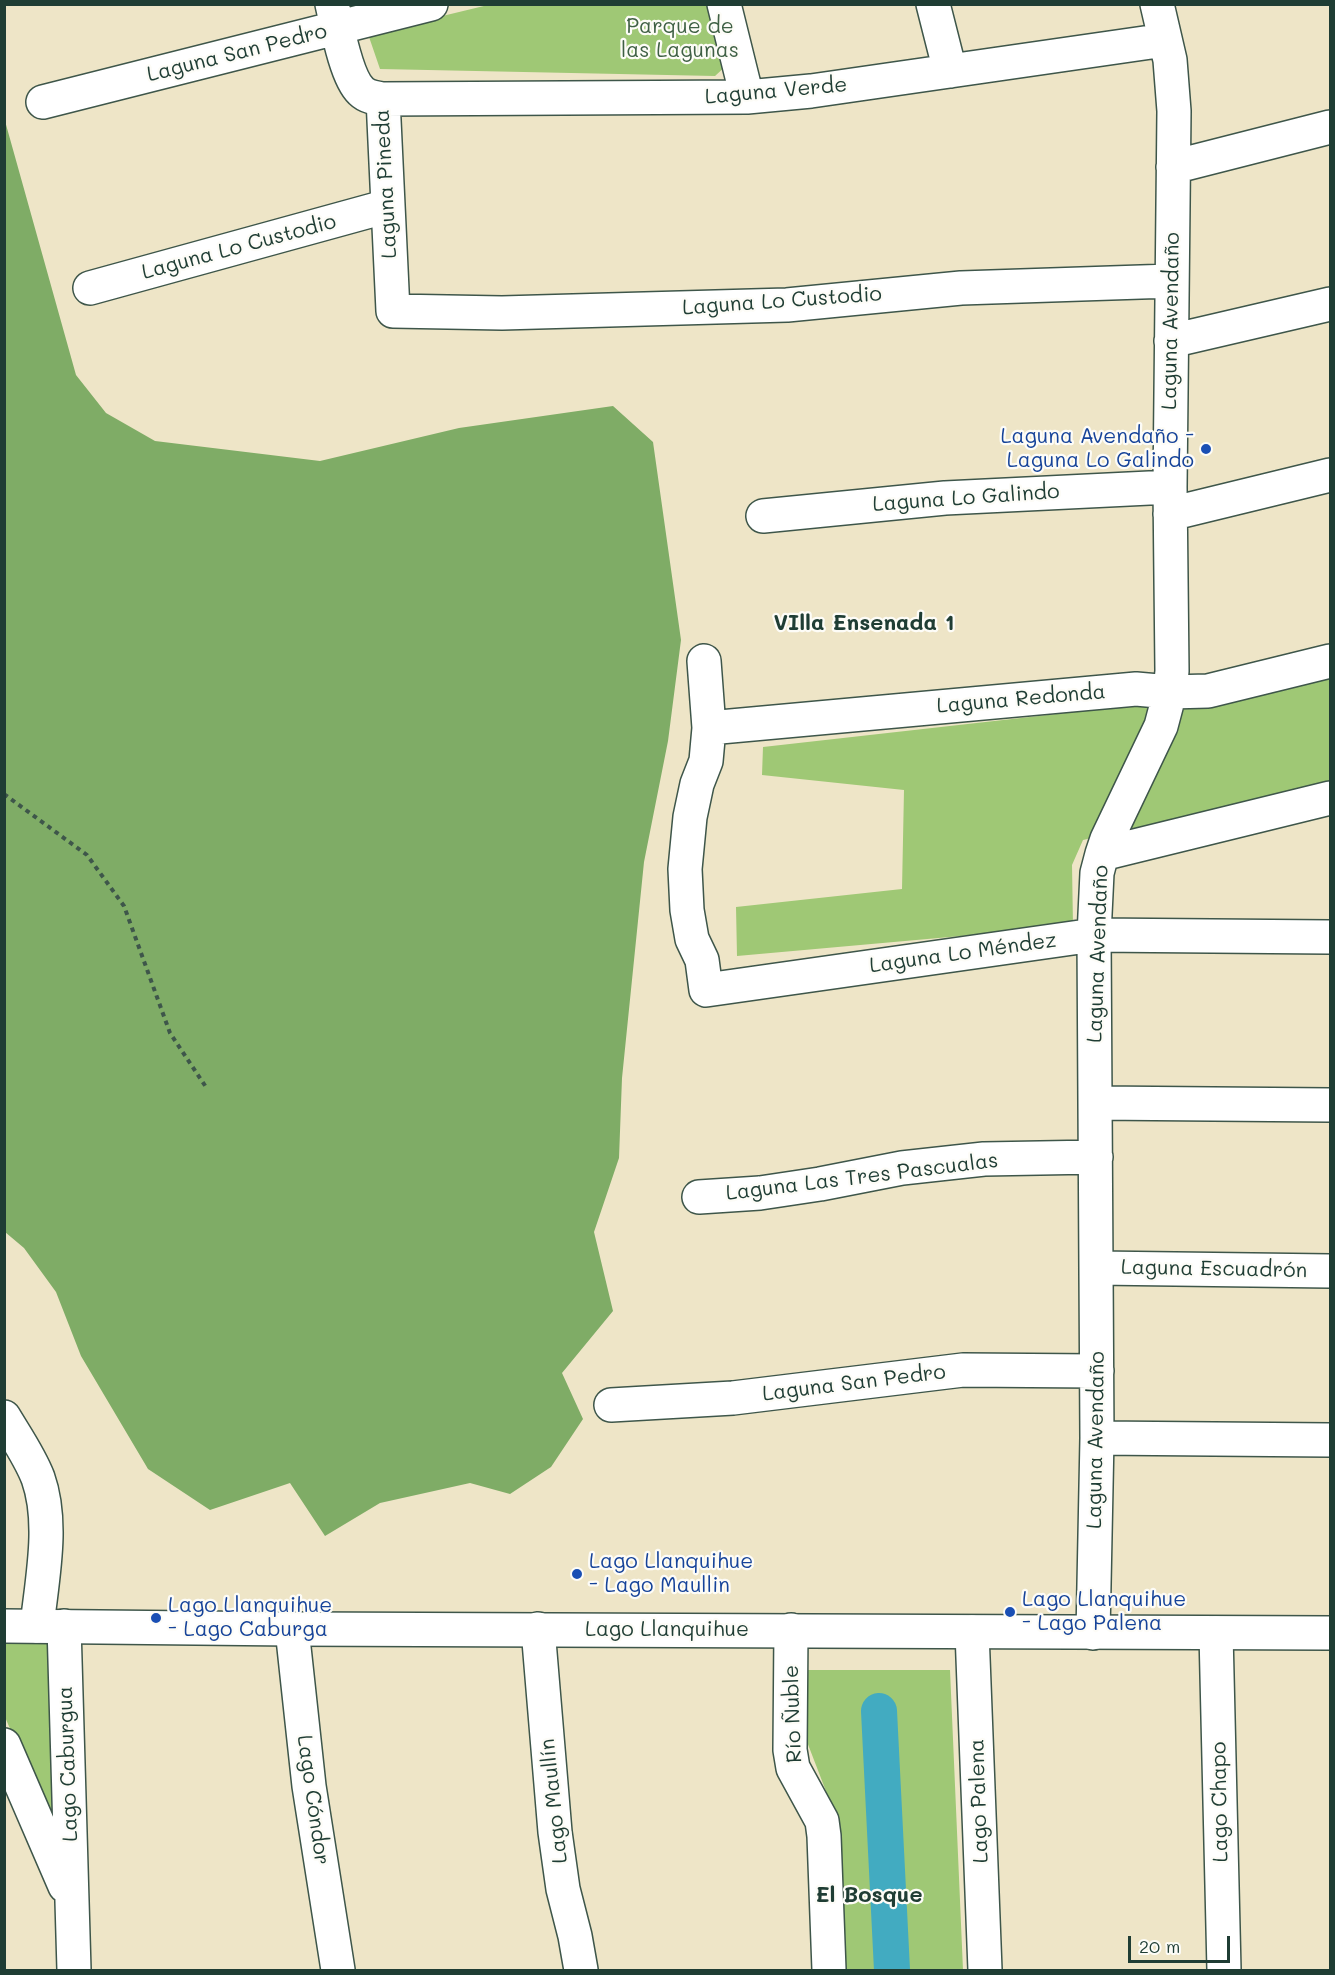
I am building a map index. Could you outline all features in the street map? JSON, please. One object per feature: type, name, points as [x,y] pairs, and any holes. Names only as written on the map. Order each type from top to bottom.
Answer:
[{"type":"street","name":"Laguna San Pedro","points":[[43,102],[335,16],[431,4]]},
{"type":"street","points":[[724,4],[747,97]]},
{"type":"street","points":[[933,4],[950,71]]},
{"type":"street","name":"Laguna Avendaño","points":[[1093,1633],[1097,1438],[1094,935],[1098,873],[1107,839],[1161,726],[1170,692],[1172,671],[1170,501],[1173,80],[1157,4]]},
{"type":"street","name":"Laguna Pineda","points":[[335,16],[354,82],[361,91],[369,96],[383,99],[393,311]]},
{"type":"street","name":"Laguna Verde","points":[[383,99],[747,97],[811,91],[1165,40]]},
{"type":"street","points":[[1173,167],[1330,127]]},
{"type":"street","name":"Laguna Lo Custodio","points":[[90,288],[388,206]]},
{"type":"street","name":"Laguna Lo Custodio","points":[[393,311],[502,313],[787,305],[961,288],[1171,281]]},
{"type":"street","points":[[1171,341],[1330,304]]},
{"type":"street","name":"Laguna Lo Galindo","points":[[763,516],[945,498],[1170,501],[1330,475]]},
{"type":"street","points":[[704,661],[709,728]]},
{"type":"street","name":"Laguna Redonda","points":[[709,728],[1136,688],[1170,692],[1208,691],[1330,661]]},
{"type":"street","name":"Laguna Lo Méndez","points":[[709,728],[706,761],[697,784],[690,817],[685,869],[687,910],[692,939],[702,960],[706,990],[1094,935],[1330,937]]},
{"type":"street","points":[[1102,855],[1330,798]]},
{"type":"street","points":[[1095,1103],[1330,1105]]},
{"type":"street","name":"Laguna Las Tres Pascualas","points":[[699,1197],[760,1193],[902,1168],[984,1159],[1096,1157]]},
{"type":"street","name":"Laguna Escuadrón","points":[[1097,1268],[1330,1271]]},
{"type":"street","name":"Laguna San Pedro","points":[[611,1405],[733,1398],[963,1370],[1097,1371]]},
{"type":"street","name":"Lago Caburgua","points":[[4,1417],[38,1477],[44,1498],[51,1626],[72,1903],[74,1971]]},
{"type":"street","points":[[1097,1438],[1330,1440]]},
{"type":"street","name":"Lago Llanquihue","points":[[4,1626],[1330,1633]]},
{"type":"street","name":"Lago Cóndor","points":[[292,1629],[309,1785],[338,1971]]},
{"type":"street","name":"Lago Maullín","points":[[538,1629],[555,1832],[563,1889],[581,1971]]},
{"type":"street","name":"Río Ñuble","points":[[791,1630],[790,1750],[793,1768],[822,1821],[829,1971]]},
{"type":"street","name":"Lago Palena","points":[[972,1632],[985,1971]]},
{"type":"street","name":"Lago Chapo","points":[[1216,1633],[1224,1971]]},
{"type":"street","name":"Lago Caburgua","points":[[4,1744],[72,1903]]},
{"type":"path","points":[[4,794],[87,855],[124,906],[170,1033],[206,1087]]},
{"type":"green space","name":"Parque de las Lagunas","points":[[488,5],[710,5],[727,65],[715,76],[380,69],[368,34]]},
{"type":"green space","points":[[5,121],[76,375],[106,413],[155,441],[320,461],[459,428],[613,406],[653,442],[681,640],[668,741],[644,862],[622,1078],[619,1158],[594,1232],[613,1311],[562,1373],[583,1419],[551,1467],[510,1494],[470,1483],[380,1503],[325,1536],[290,1483],[210,1510],[148,1469],[81,1356],[56,1292],[24,1248],[5,1232]]},
{"type":"green space","points":[[1330,679],[1330,783],[1083,840],[1072,865],[1073,926],[737,956],[736,907],[902,889],[904,790],[762,775],[763,747],[1110,708],[1204,704]]},
{"type":"green space","points":[[51,1640],[61,1848],[5,1717],[4,1641]]},
{"type":"green space","points":[[806,1670],[950,1670],[963,1970],[844,1970],[834,1812],[804,1734]]},
{"type":"waterway","points":[[879,1711],[892,1970]]},
{"type":"place","name":"Laguna Avendaño - Laguna Lo Galindo","points":[[1206,449]]},
{"type":"place","name":"Lago Llanquihue - Lago Maullin","points":[[577,1574]]},
{"type":"place","name":"Lago Llanquihue - Lago Palena","points":[[1010,1612]]},
{"type":"place","name":"Lago Llanquihue - Lago Caburga","points":[[156,1618]]},
{"type":"district","name":"VIlla Ensenada 1","points":[[864,623]]},
{"type":"district","name":"El Bosque","points":[[869,1895]]}]
